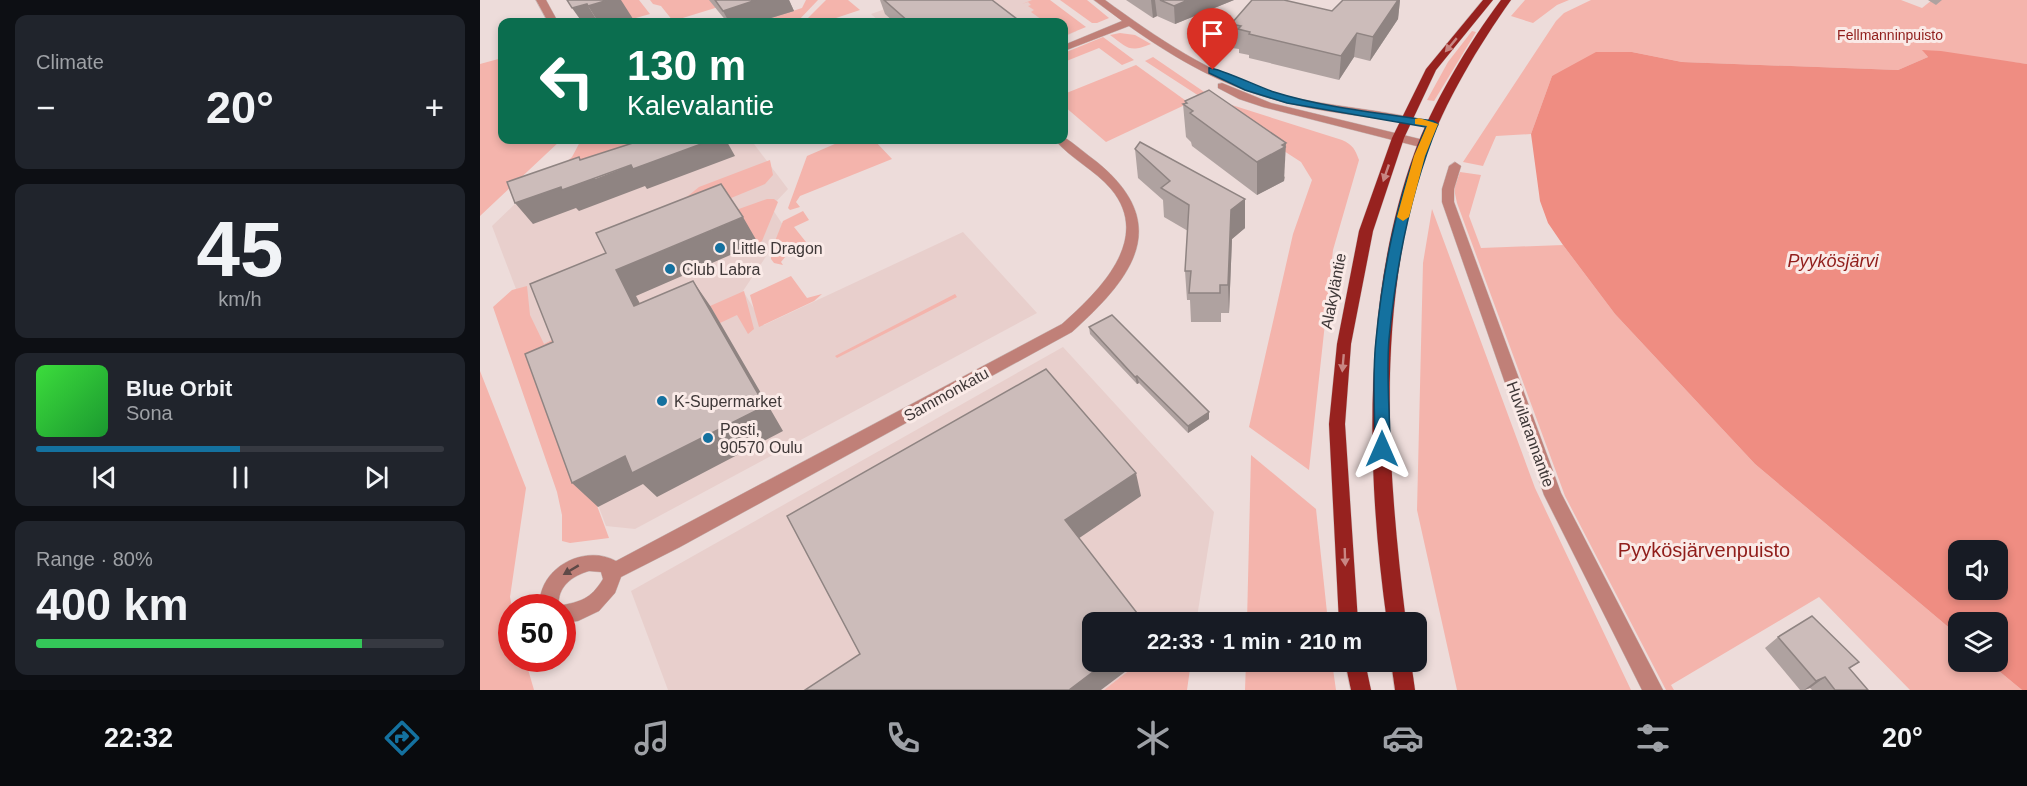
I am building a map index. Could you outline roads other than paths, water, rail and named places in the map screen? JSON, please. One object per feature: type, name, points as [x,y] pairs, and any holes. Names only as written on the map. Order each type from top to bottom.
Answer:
[{"type":"main road","name":"Alakyläntie","points":[[1347,612],[1337,424],[1344,345],[1366,231],[1398,138],[1431,69],[1488,0]]},
{"type":"main road","points":[[1395,612],[1386,541],[1382,449],[1382,341],[1399,230],[1424,144],[1433,124],[1465,65],[1506,0]]},
{"type":"main road","points":[[1357,672],[1361,690]]},
{"type":"main road","points":[[1402,672],[1405,690]]},
{"type":"street","points":[[540,0],[551,18]]},
{"type":"street","points":[[1099,0],[1169,48],[1190,66],[1243,97],[1424,144]]},
{"type":"street","points":[[1068,46],[1130,22]]},
{"type":"street","points":[[1169,48],[1249,88],[1290,101],[1433,124]]},
{"type":"street","name":"Sammonkatu","points":[[612,572],[674,541],[1067,328],[1098,300],[1115,280],[1125,262],[1134,219],[1117,189],[1066,144]]},
{"type":"street","name":"Huvilarannantie","points":[[1455,166],[1448,189],[1448,202],[1553,495],[1653,690]]},
{"type":"street","points":[[550,594],[566,573],[575,567],[595,562],[603,563],[612,572],[608,590],[601,598],[576,612]]},
{"type":"water","name":"Pyykösjärvi","points":[[1922,50],[2027,64],[2027,690],[2022,690],[2000,672],[2008,672],[2008,612],[1948,612],[1948,627],[1755,464],[1615,314],[1548,223],[1540,201],[1531,134],[1552,76],[1596,52],[1632,52],[1682,62],[1898,70],[1928,57]]},
{"type":"place","name":"Little Dragon","points":[[720,248]]},
{"type":"place","name":"Club Labra","points":[[670,269]]},
{"type":"place","name":"K-Supermarket","points":[[662,401]]},
{"type":"place","name":"Posti, 90570 Oulu","points":[[708,438]]},
{"type":"park label","name":"Fellmanninpuisto","points":[[1890,35]]},
{"type":"park label","name":"Pyykösjärvenpuisto","points":[[1704,550]]}]
